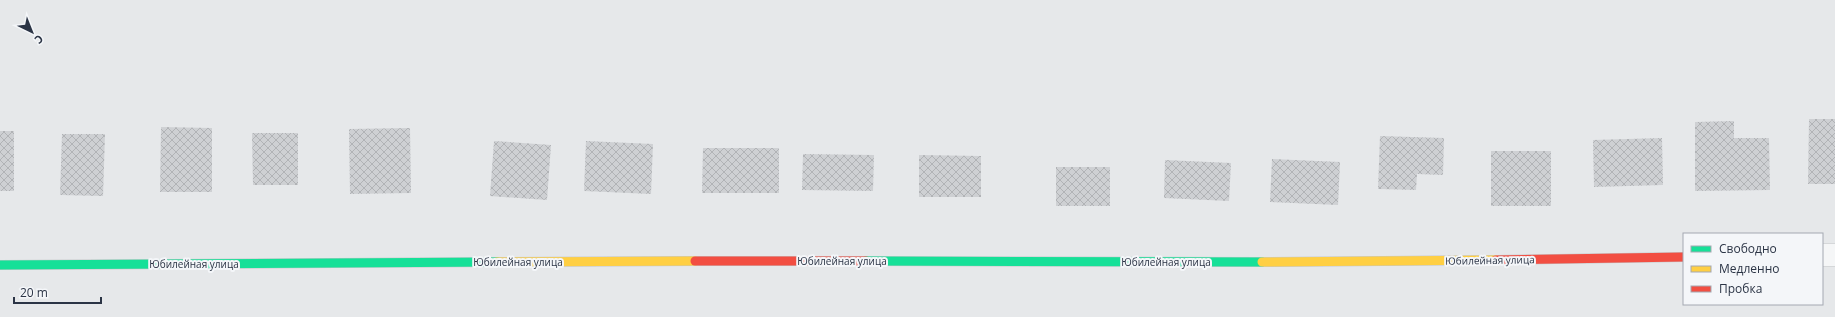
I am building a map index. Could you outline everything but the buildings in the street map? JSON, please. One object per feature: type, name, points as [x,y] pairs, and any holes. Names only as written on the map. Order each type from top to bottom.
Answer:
[{"type":"street","points":[[1823,256],[1835,255]]},
{"type":"street","name":"Юбилейная улица","points":[[0,265],[632,261],[1342,262],[1683,257]]},
{"type":"traffic: fast","points":[[866,261],[1262,262]]},
{"type":"traffic: fast","points":[[0,265],[497,262]]},
{"type":"traffic: slow","points":[[1262,262],[1496,260]]},
{"type":"traffic: slow","points":[[497,262],[695,261]]},
{"type":"traffic: jam","points":[[1496,260],[1683,257]]},
{"type":"traffic: jam","points":[[695,261],[866,261]]}]
